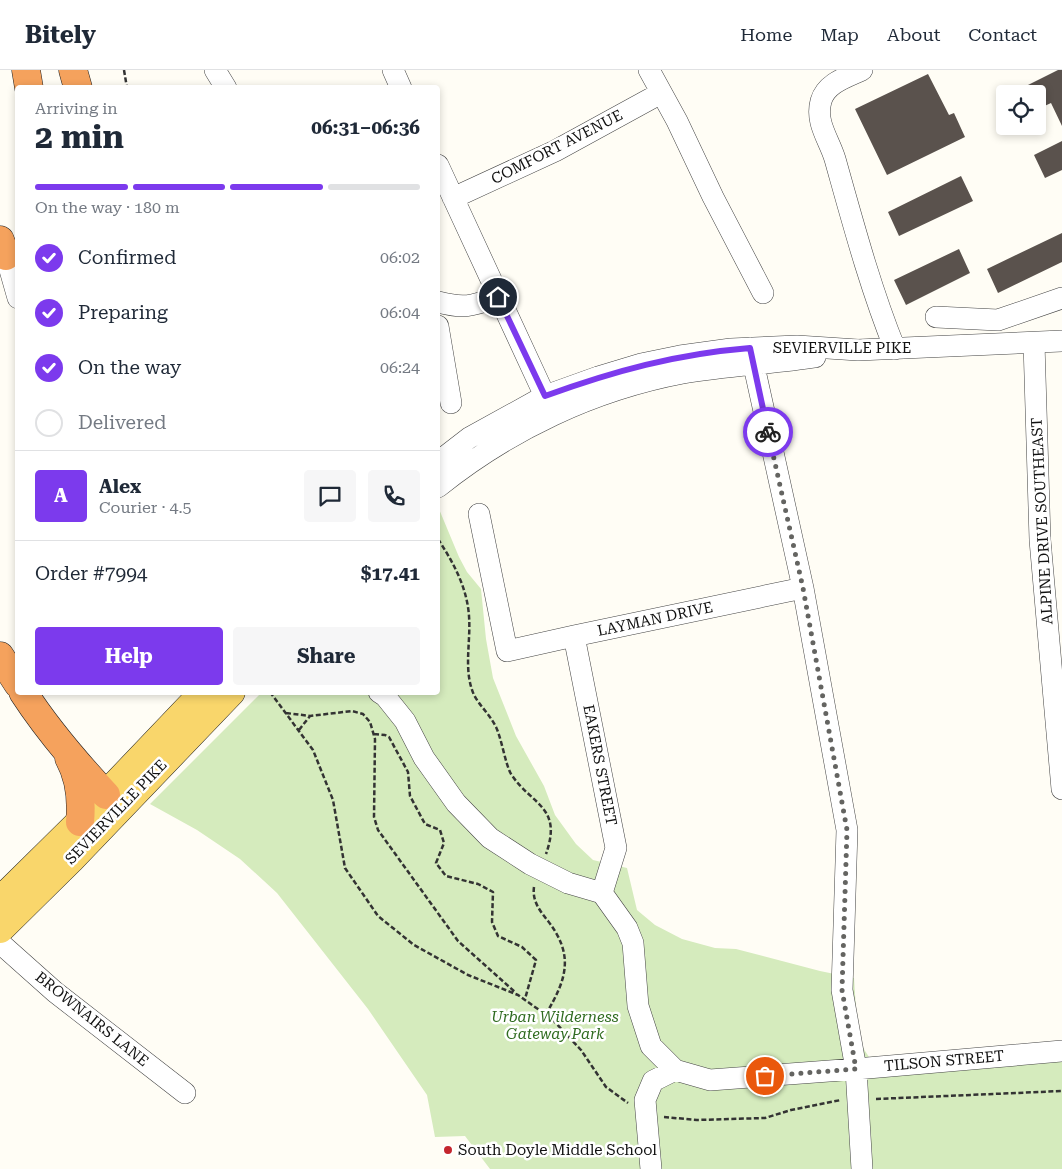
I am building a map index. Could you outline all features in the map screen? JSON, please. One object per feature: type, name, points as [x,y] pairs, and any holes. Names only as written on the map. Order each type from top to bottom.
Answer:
[{"type":"highway","points":[[26,70],[28,85]]},
{"type":"highway","points":[[73,70],[77,85]]},
{"type":"highway","points":[[0,656],[15,679]]},
{"type":"highway","points":[[25,695],[56,738],[113,801]]},
{"type":"highway","points":[[56,738],[77,775],[81,810],[80,822]]},
{"type":"main road","name":"SEVIERVILLE PIKE","points":[[183,728],[202,695]]},
{"type":"main road","name":"SEVIERVILLE PIKE","points":[[0,929],[113,801],[183,728],[227,695]]},
{"type":"main road","name":"SEVIERVILLE PIKE","points":[[0,901],[80,822],[113,801]]},
{"type":"street","points":[[214,70],[224,85]]},
{"type":"street","points":[[392,70],[400,85]]},
{"type":"street","points":[[649,70],[677,121],[713,197],[763,294]]},
{"type":"street","points":[[862,70],[836,82],[825,91],[819,115],[822,129],[834,156],[871,284],[895,349]]},
{"type":"street","name":"COMFORT AVENUE","points":[[453,198],[555,151],[661,93]]},
{"type":"street","points":[[440,169],[549,405]]},
{"type":"street","points":[[3,248],[15,288]]},
{"type":"street","points":[[440,302],[456,306],[473,306],[498,297]]},
{"type":"street","points":[[936,317],[998,320],[1062,298]]},
{"type":"street","points":[[440,338],[451,404]]},
{"type":"street","name":"SEVIERVILLE PIKE","points":[[440,460],[469,438],[549,405],[798,346],[858,350],[1062,341]]},
{"type":"street","name":"ALPINE DRIVE SOUTHEAST","points":[[1034,343],[1040,540],[1062,783]]},
{"type":"street","points":[[752,357],[803,588],[847,830],[842,990],[856,1069],[862,1169]]},
{"type":"street","name":"SEVIERVILLE PIKE","points":[[440,485],[466,464],[516,433],[549,405]]},
{"type":"street","name":"LAYMAN DRIVE","points":[[478,514],[507,651],[803,588]]},
{"type":"street","name":"EAKERS STREET","points":[[574,636],[616,848],[602,893]]},
{"type":"street","points":[[383,695],[405,721],[424,758],[456,803],[490,838],[568,884],[602,893]]},
{"type":"street","name":"TILSON STREET","points":[[602,893],[627,928],[633,943],[638,1006],[651,1046],[675,1070],[710,1080],[1062,1051]]},
{"type":"street","name":"BROWNAIRS LANE","points":[[0,943],[56,992],[185,1093]]},
{"type":"street","points":[[651,1169],[645,1100],[653,1081],[675,1070]]},
{"type":"path","points":[[124,70],[126,85]]},
{"type":"path","points":[[440,543],[452,560],[463,586],[469,616],[467,649],[469,682],[475,696],[496,726],[510,773],[540,803],[548,816],[552,830],[548,848],[535,879],[533,894],[538,909],[552,927],[562,945],[566,963],[563,981],[546,1014]]},
{"type":"path","points":[[272,695],[313,750],[333,800],[345,868],[378,916],[414,945],[468,975],[518,995],[546,1014],[581,1050],[606,1087],[643,1114],[697,1120],[765,1118],[791,1110],[857,1097],[882,1099],[1062,1091]]},
{"type":"path","points":[[286,713],[310,716],[342,711],[358,712],[363,714],[370,722],[374,734],[374,817],[378,830],[458,941],[518,995]]},
{"type":"path","points":[[299,730],[310,716]]},
{"type":"path","points":[[374,734],[389,737],[408,772],[410,796],[421,817],[425,824],[440,830],[444,843],[436,863],[446,876],[478,884],[493,892],[492,922],[498,936],[522,947],[536,960],[525,999]]},
{"type":"green space","name":"Urban Wilderness Gateway Park","points":[[440,511],[459,557],[467,572],[481,589],[486,639],[493,678],[516,736],[544,786],[555,815],[576,844],[593,860],[627,868],[637,910],[655,925],[682,939],[715,948],[736,949],[854,978],[858,1040],[869,1057],[1062,1046],[1062,1169],[490,1169],[465,1136],[435,1137],[427,1095],[368,1009],[277,893],[240,859],[197,830],[150,804],[259,695],[440,695]]},
{"type":"building","points":[[1058,70],[1062,70],[1062,126],[1051,103],[1046,105],[1046,85],[1028,85]]},
{"type":"building","points":[[928,74],[949,115],[954,113],[965,137],[887,175],[855,109]]},
{"type":"building","points":[[1062,141],[1062,170],[1045,178],[1034,155]]},
{"type":"building","points":[[961,176],[973,201],[899,236],[888,212]]},
{"type":"building","points":[[1062,233],[1062,262],[998,293],[987,269]]},
{"type":"building","points":[[959,249],[970,273],[906,305],[894,280]]},
{"type":"way so far","points":[[765,1076],[856,1069],[842,990],[847,830],[803,588],[768,432]]},
{"type":"place","name":"South Doyle Middle School","points":[[448,1150]]},
{"type":"route","points":[[498,297],[545,396],[641,364],[680,356],[750,348],[768,432]]}]
